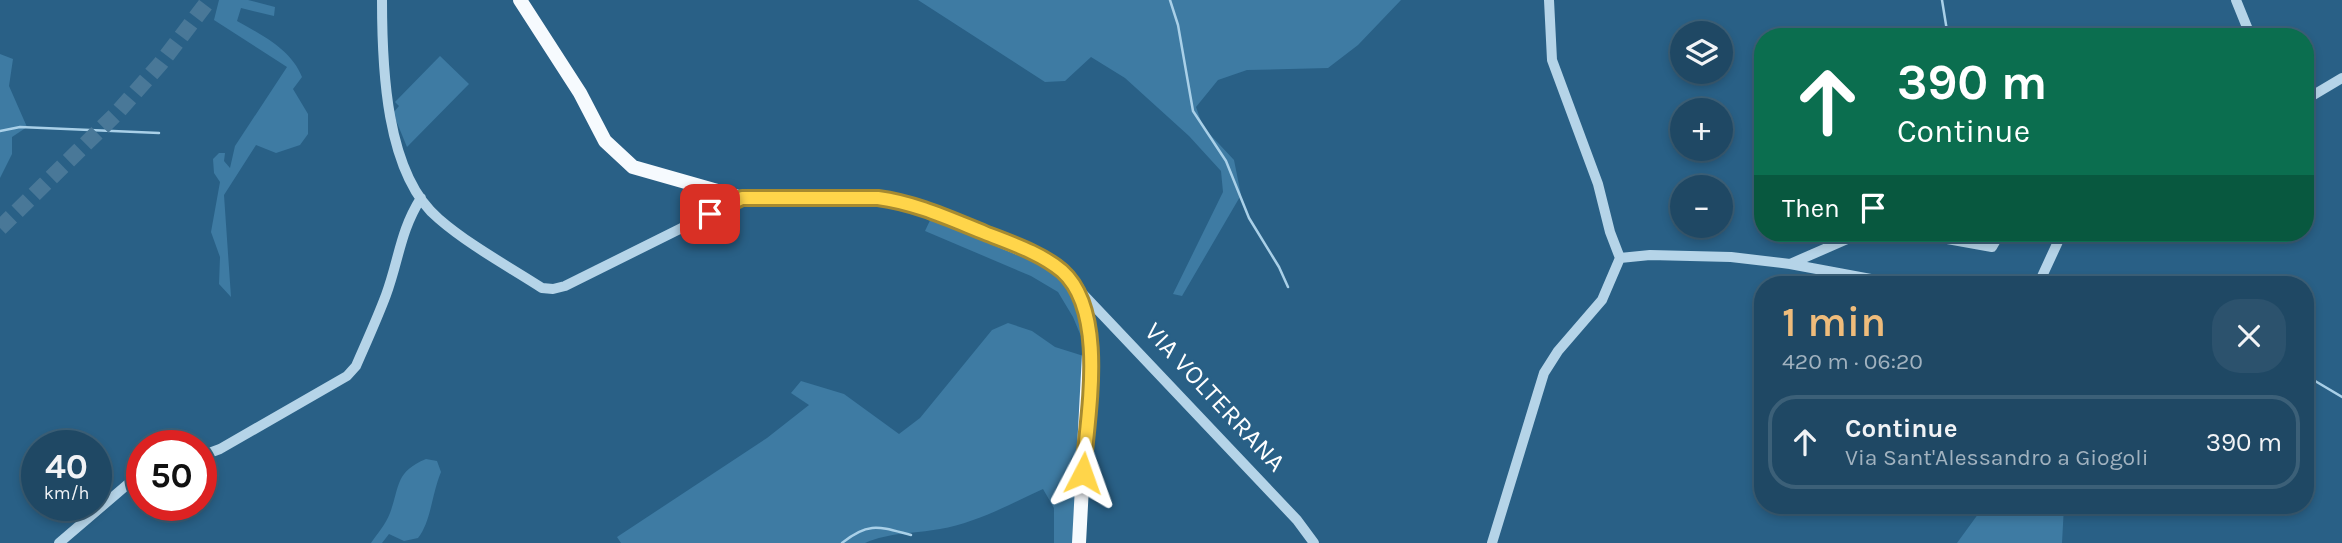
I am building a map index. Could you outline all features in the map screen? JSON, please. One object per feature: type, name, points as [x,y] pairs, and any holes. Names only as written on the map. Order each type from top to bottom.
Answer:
[{"type":"main road","name":"VIA VOLTERRANA","points":[[520,0],[580,93],[605,141],[634,167],[742,198],[878,198],[900,201],[1043,258],[1062,271],[1077,288],[1086,311],[1090,359],[1079,543]]},
{"type":"street","points":[[382,0],[389,113],[405,168],[421,198],[438,218],[542,288],[553,289],[742,198]]},
{"type":"street","points":[[1492,543],[1544,373],[1558,351],[1602,300],[1620,258],[1610,232],[1598,184],[1552,60],[1549,0]]},
{"type":"street","points":[[2236,0],[2247,28]]},
{"type":"street","points":[[2314,95],[2342,78]]},
{"type":"street","points":[[217,450],[348,376],[356,366],[387,293],[398,244],[408,219],[421,198]]},
{"type":"street","points":[[1790,264],[1840,242]]},
{"type":"street","points":[[1965,242],[1993,247],[1996,242]]},
{"type":"street","points":[[2042,276],[2058,242]]},
{"type":"street","points":[[1620,258],[1650,254],[1731,257],[1855,276]]},
{"type":"street","name":"VIA VOLTERRANA","points":[[1077,288],[1297,520],[1314,543]]},
{"type":"street","points":[[59,543],[126,486]]},
{"type":"shaded area","points":[[219,0],[248,0],[275,7],[274,16],[241,8],[237,21],[275,44],[291,58],[302,77],[293,89],[308,114],[308,134],[300,145],[276,153],[256,145],[224,195],[231,297],[219,284],[220,257],[211,232],[220,182],[214,173],[213,159],[219,153],[225,153],[224,161],[230,168],[235,146],[287,67],[214,20]]},
{"type":"shaded area","points":[[918,0],[1401,0],[1358,45],[1328,68],[1247,70],[1218,80],[1196,107],[1203,127],[1234,160],[1241,195],[1182,296],[1173,294],[1223,192],[1221,171],[1189,136],[1125,78],[1091,57],[1065,81],[1045,82]]},
{"type":"shaded area","points":[[0,54],[13,59],[9,86],[27,127],[12,137],[12,154],[0,178]]},
{"type":"shaded area","points":[[440,56],[469,84],[407,147],[393,113],[399,106],[395,102]]},
{"type":"shaded area","points":[[934,212],[1000,238],[1043,259],[1062,272],[1077,288],[1086,311],[1090,358],[1073,317],[1058,292],[1031,276],[925,231]]},
{"type":"shaded area","points":[[1008,323],[1032,331],[1055,347],[1090,358],[1079,543],[1054,543],[1054,508],[1043,489],[967,522],[940,529],[883,537],[865,543],[621,543],[617,537],[767,438],[809,405],[791,393],[801,381],[844,394],[899,434],[920,418],[992,330]]},
{"type":"shaded area","points":[[426,459],[437,461],[441,472],[429,516],[418,538],[404,541],[389,534],[382,543],[371,543],[388,517],[400,481],[409,469]]},
{"type":"shaded area","points":[[1978,514],[2064,514],[2062,543],[1957,543]]},
{"type":"waterway","points":[[1170,0],[1178,25],[1193,111],[1226,161],[1249,218],[1288,287]]},
{"type":"waterway","points":[[1942,0],[1947,28]]},
{"type":"waterway","points":[[0,131],[20,127],[159,133]]},
{"type":"waterway","points":[[2314,380],[2342,397]]},
{"type":"waterway","points":[[842,543],[860,531],[875,528],[911,535]]},
{"type":"tunnel","points":[[0,228],[116,114],[161,63],[209,0]]},
{"type":"route","points":[[710,214],[742,198],[878,198],[900,201],[999,238],[1043,258],[1062,271],[1077,288],[1086,311],[1090,335],[1083,473]]}]
